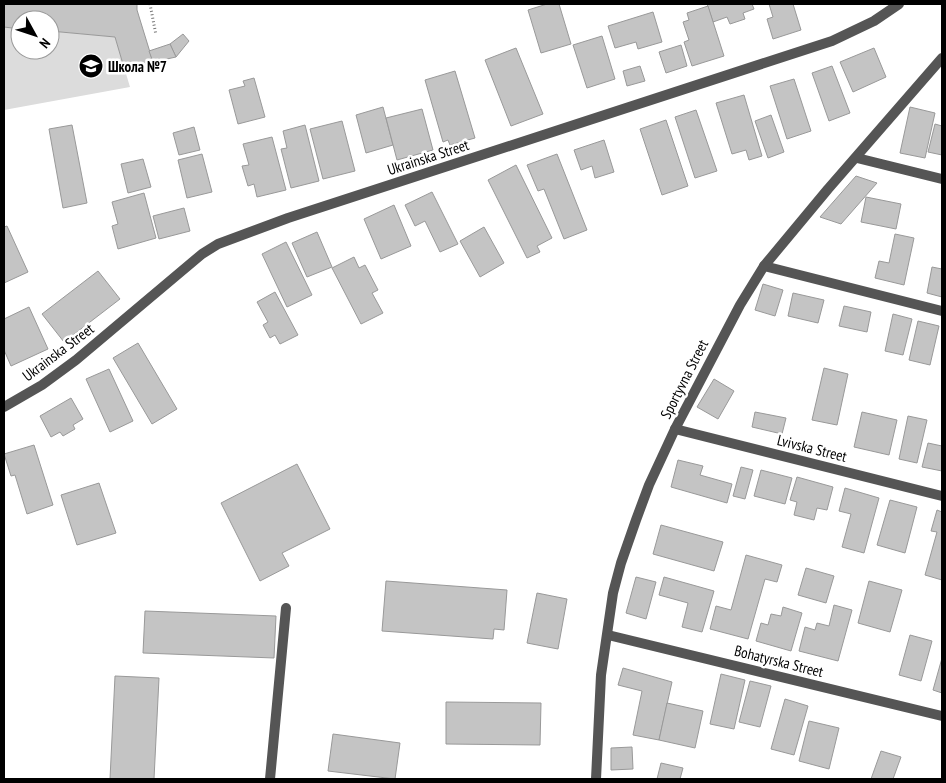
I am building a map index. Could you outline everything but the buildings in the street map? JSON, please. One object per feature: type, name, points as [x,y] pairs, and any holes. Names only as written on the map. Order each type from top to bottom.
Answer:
[{"type":"street","name":"Ukrainska Street","points":[[4,407],[42,384],[76,360],[202,254],[218,244],[288,218],[832,41],[874,21],[899,4]]},
{"type":"street","name":"Sportyvna Street","points":[[596,779],[601,675],[614,593],[621,563],[649,485],[675,429],[735,313],[764,266],[942,58]]},
{"type":"street","points":[[857,158],[942,179]]},
{"type":"street","points":[[764,266],[942,311]]},
{"type":"street","name":"Lvivska Street","points":[[675,429],[942,496]]},
{"type":"street","points":[[270,779],[286,608]]},
{"type":"street","name":"Bohatyrska Street","points":[[608,635],[942,716]]},
{"type":"path","points":[[150,4],[156,35]]},
{"type":"shaded area","points":[[4,27],[10,28],[10,60],[60,60],[60,32],[115,37],[130,87],[4,110]]},
{"type":"place","name":"Школа №7","points":[[91,66]]}]
